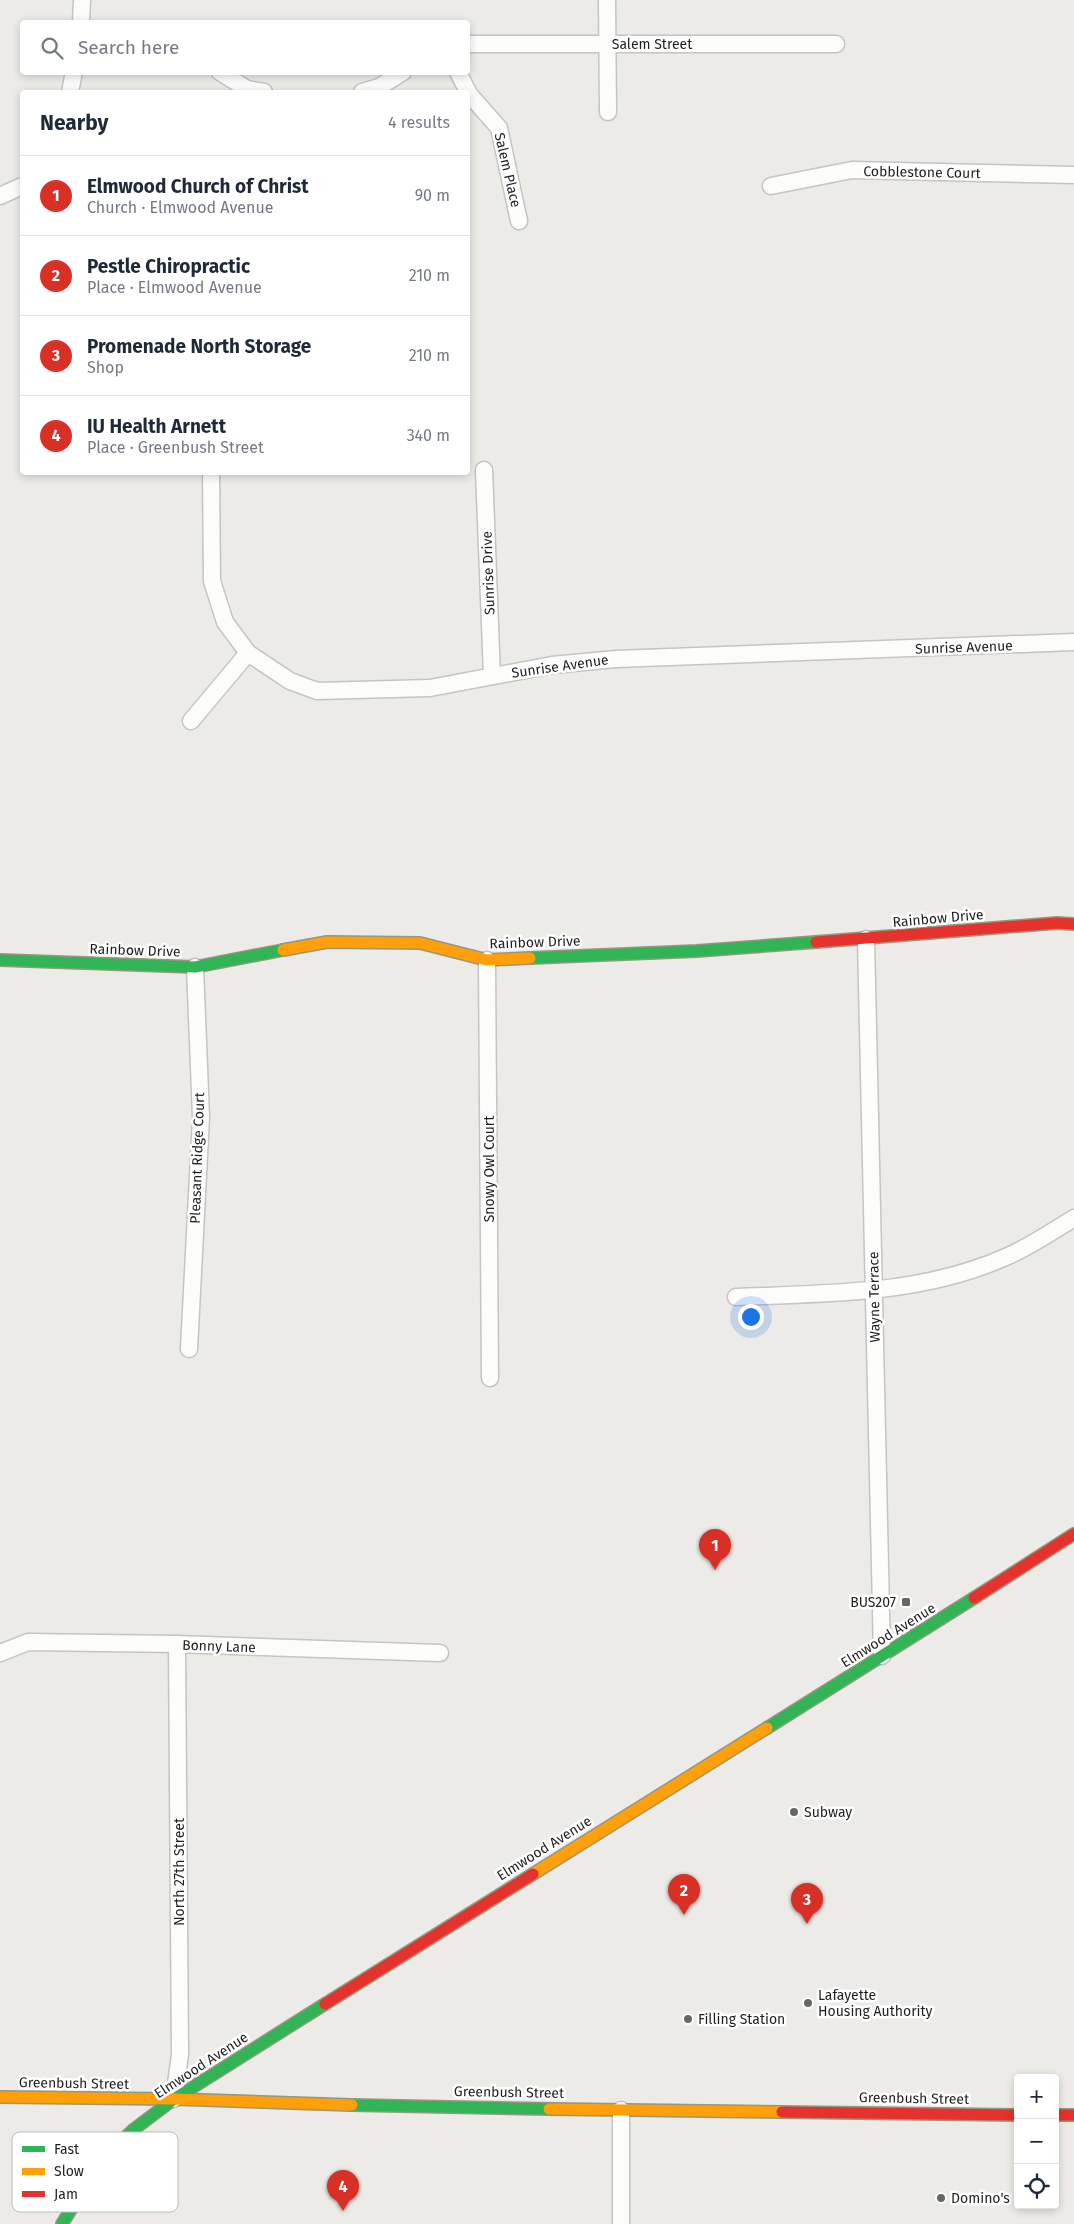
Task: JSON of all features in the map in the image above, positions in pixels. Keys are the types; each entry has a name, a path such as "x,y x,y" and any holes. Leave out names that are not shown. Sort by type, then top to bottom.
{"main road":[{"name":"Rainbow Drive","path":"0,960 195,967 327,942 420,943 487,960 697,951 1057,923 1074,924"},
{"name":"Elmwood Avenue","path":"131,2132 174,2099 1074,1534"},
{"name":"Greenbush Street","path":"0,2098 174,2099 270,2103 622,2110 1014,2115"},
{"path":"1059,2115 1074,2115"},
{"name":"Elmwood Avenue","path":"62,2224 69,2212"}],"street":[{"path":"81,20 82,0"},
{"path":"607,0 608,112"},
{"name":"Salem Street","path":"470,44 836,44"},
{"path":"70,90 73,75"},
{"path":"225,75 247,89 253,90"},
{"path":"369,90 379,87 398,75"},
{"name":"Salem Place","path":"460,75 467,90"},
{"name":"Salem Place","path":"470,95 499,128 519,221"},
{"name":"Cobblestone Court","path":"771,186 852,170 1074,175"},
{"path":"0,196 20,187"},
{"name":"Sunrise Drive","path":"484,470 492,676"},
{"name":"Sunrise Avenue","path":"211,475 212,581 224,622 248,653 290,681 317,692 430,688 552,665 616,659 1074,642"},
{"path":"191,721 248,653"},
{"name":"Wayne Terrace","path":"866,938 882,1656"},
{"name":"Snowy Owl Court","path":"487,960 490,1378"},
{"name":"Pleasant Ridge Court","path":"189,1349 201,1117 195,967"},
{"path":"736,1297 874,1291 926,1283 976,1270 1018,1252 1074,1218"},
{"name":"Bonny Lane","path":"0,1653 28,1642 177,1644 440,1653"},
{"name":"North 27th Street","path":"174,2099 180,2054 177,1644"},
{"path":"621,2224 622,2110"}],"traffic: fast":[{"path":"530,958 697,951 816,942"},
{"path":"0,960 195,967 283,950"},
{"path":"767,1728 974,1598"},
{"path":"131,2132 174,2099 325,2004"},
{"path":"352,2105 549,2109"},
{"path":"62,2224 69,2212"}],"traffic: slow":[{"path":"283,950 327,942 420,943 487,960 530,958"},
{"path":"533,1874 767,1728"},
{"path":"0,2097 174,2099 352,2105"},
{"path":"549,2109 782,2112"}],"traffic: jam":[{"path":"816,942 1057,923 1074,924"},
{"path":"974,1598 1074,1534"},
{"path":"325,2004 533,1874"},
{"path":"782,2112 1014,2115"},
{"path":"1059,2115 1074,2115"}],"place":[{"name":"Elmwood Church of Christ","path":"715,1570"},
{"name":"BUS207","path":"906,1602"},
{"name":"Subway","path":"794,1812"},
{"name":"Pestle Chiropractic","path":"684,1915"},
{"name":"Promenade North Storage","path":"807,1924"},
{"name":"Lafayette Housing Authority","path":"808,2003"},
{"name":"Filling Station","path":"688,2019"},
{"name":"Domino's","path":"941,2198"},
{"name":"IU Health Arnett","path":"343,2211"}]}
